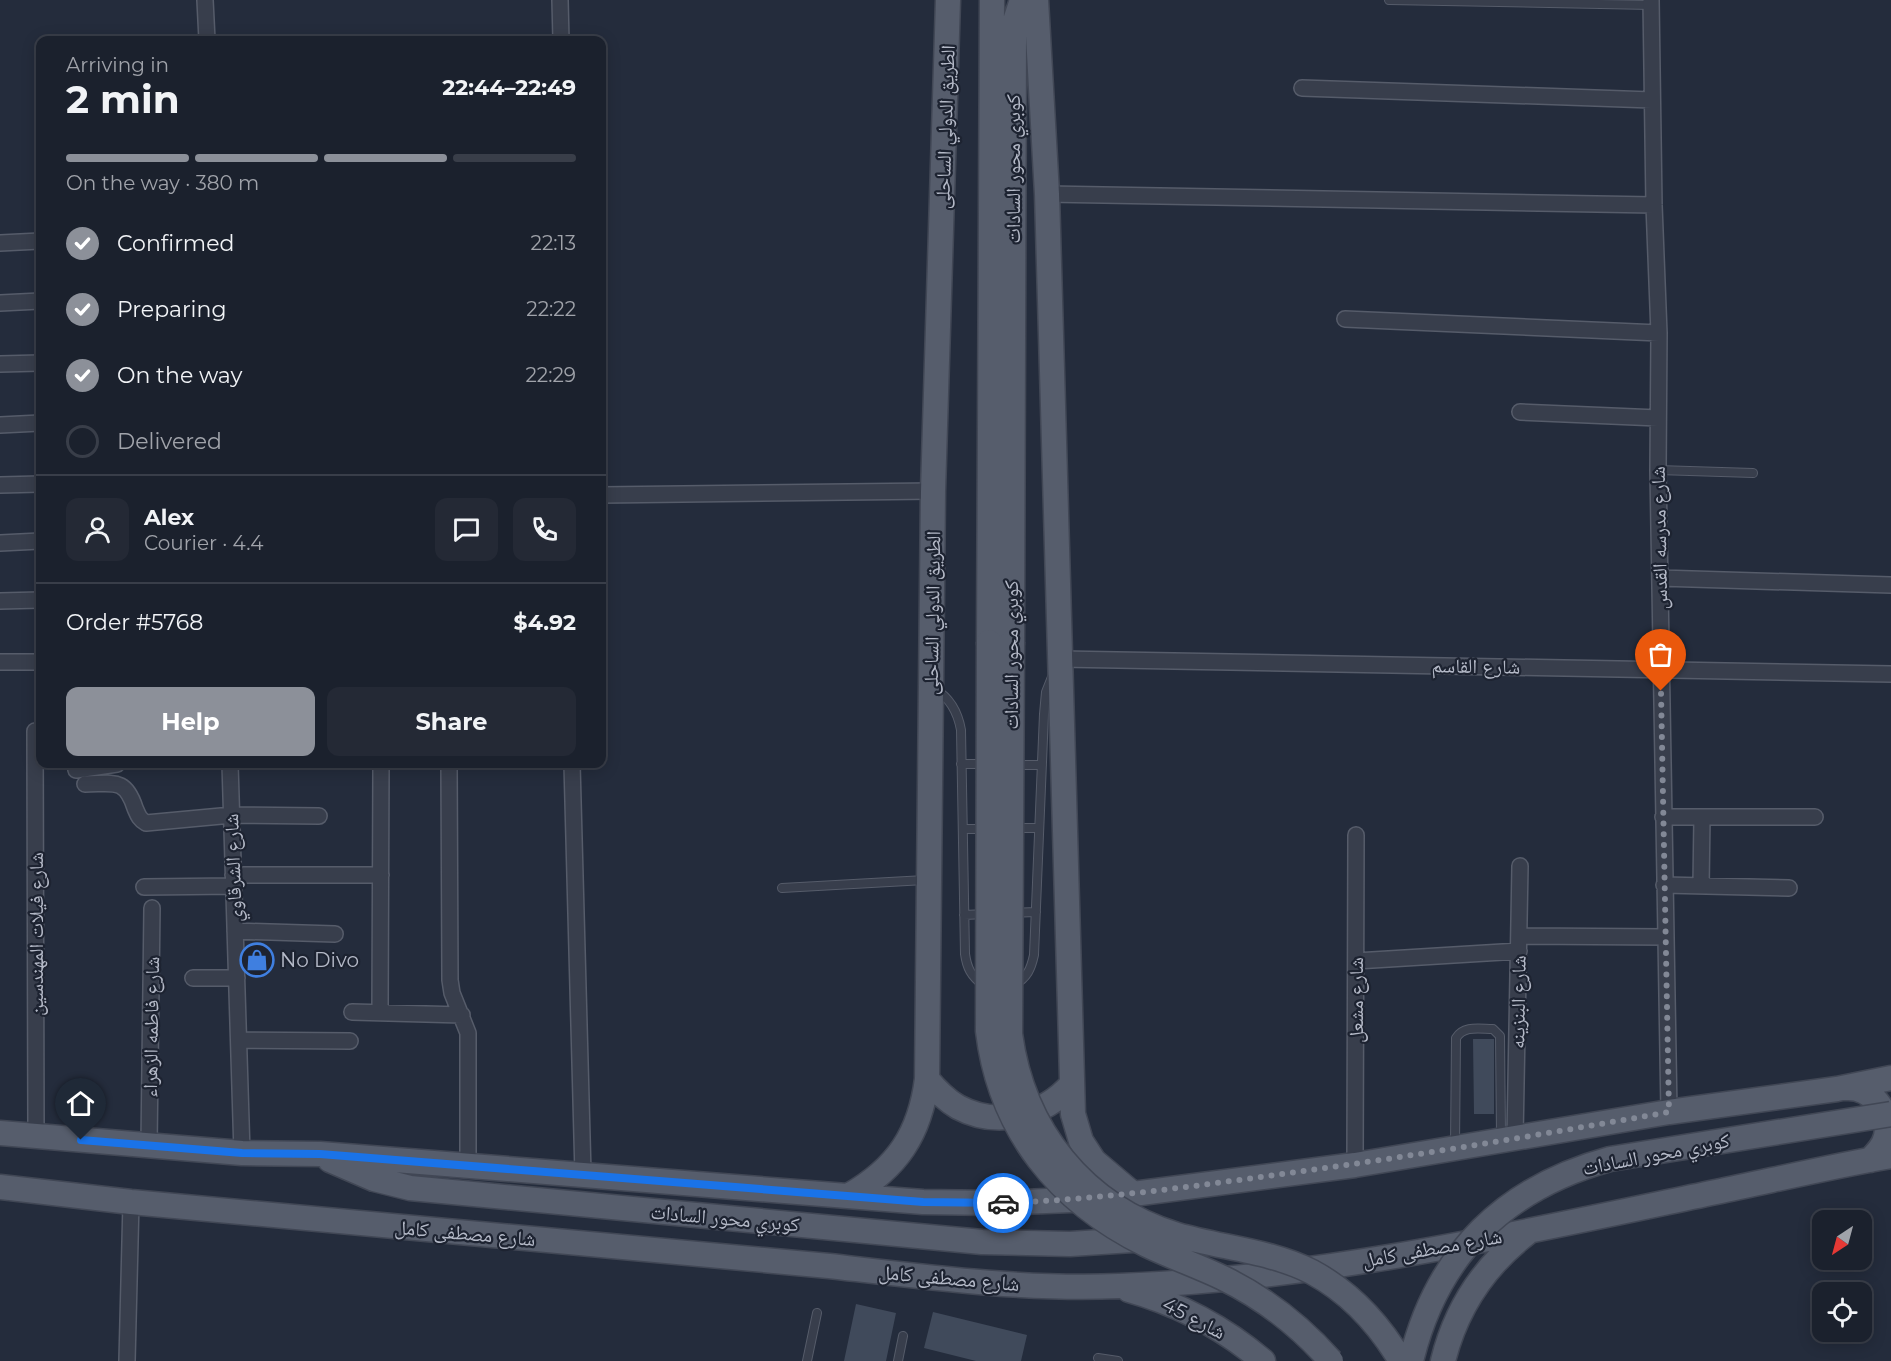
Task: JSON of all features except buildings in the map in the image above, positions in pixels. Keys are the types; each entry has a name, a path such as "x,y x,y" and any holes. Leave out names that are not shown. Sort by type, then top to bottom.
{"main road":[{"name":"الطريق الدولي الساحلى","path":"850,1195 884,1172 898,1156 918,1120 927,1079 933,491 948,0"},
{"name":"كوبري محور السادات","path":"992,0 1000,642 1009,1015 1016,1073 1038,1125 1062,1159 1103,1197 1133,1217 1178,1235 1274,1257 1311,1272 1346,1294 1362,1308 1383,1333 1401,1361"},
{"name":"كوبري محور السادات","path":"1022,0 1015,21 1014,37 1000,642 988,1031 995,1072 1021,1133 1040,1161 1078,1201 1121,1232 1224,1278 1247,1291 1289,1320 1331,1361"},
{"path":"1036,0 1047,194 1073,1114 1081,1141 1094,1161 1133,1194"},
{"path":"1837,1089 1891,1078"},
{"path":"927,1079 942,1095 960,1107 980,1115 1001,1118 1023,1115 1043,1108 1062,1096 1072,1084"},
{"path":"0,1133 242,1153 320,1154 583,1173 923,1202 997,1203 1071,1200 1133,1194 1355,1165 1669,1112 1851,1088 1864,1091 1875,1099 1883,1110 1887,1124 1886,1137 1880,1150 1881,1158"},
{"name":"كوبري محور السادات","path":"1411,1361 1430,1307 1451,1266 1464,1247 1505,1209 1535,1188 1580,1167 1610,1159 1891,1114"},
{"name":"كوبري محور السادات","path":"320,1154 374,1179 410,1188 982,1242 1079,1244 1178,1235"},
{"name":"شارع مصطفى كامل","path":"0,1187 130,1202 829,1266 937,1279 1037,1285 1118,1286 1295,1270 1436,1249 1881,1158"},
{"path":"1443,1361 1457,1317 1480,1278 1511,1245 1528,1231"},
{"name":"شارع 45","path":"1118,1286 1192,1314 1215,1326 1253,1356"}],"street":[{"path":"205,0 207,36"},
{"path":"561,0 561,36"},
{"name":"شارع مدرسه القدس","path":"1651,3 1654,205 1659,333 1658,470 1669,1112"},
{"path":"1302,88 1652,100"},
{"path":"1047,194 1654,205"},
{"path":"0,243 36,242"},
{"path":"0,303 36,301"},
{"path":"1345,319 1659,333"},
{"path":"0,364 36,363"},
{"path":"1520,412 1658,417"},
{"path":"0,425 36,423"},
{"path":"0,485 36,484"},
{"path":"606,495 933,491"},
{"path":"0,543 36,541"},
{"path":"1660,578 1891,585"},
{"path":"0,601 36,600"},
{"name":"شارع القاسم","path":"1061,659 1891,674"},
{"path":"0,662 36,662"},
{"name":"شارع فيلات المهندسين","path":"35,731 36,1136"},
{"path":"76,770 90,768"},
{"name":"شارع الشرقاوي","path":"230,768 242,1153"},
{"path":"380,1012 381,768"},
{"path":"448,768 450,980 456,1005 468,1033 468,1165"},
{"path":"572,768 583,1173"},
{"path":"85,784 117,784 124,787 130,792 140,819 146,824 231,815 319,816"},
{"path":"1663,817 1815,817"},
{"path":"1701,886 1702,817"},
{"name":"شارع مشعل","path":"1355,1165 1356,835"},
{"name":"شارع البنزينه","path":"1508,1139 1521,866"},
{"path":"144,887 233,880 381,875"},
{"path":"1664,885 1789,888"},
{"name":"شارع فاطمه الزهراء","path":"149,1145 152,908"},
{"path":"235,931 335,934"},
{"path":"1356,961 1519,944 1665,937"},
{"path":"193,978 237,978"},
{"path":"352,1012 462,1015"},
{"path":"239,1040 350,1041"},
{"path":"126,1361 130,1202"}],"lane":[{"path":"1389,0 1651,3"},
{"path":"1658,470 1753,473"},
{"path":"931,687 946,697 956,712 961,730 966,966 981,984 1005,989 1016,985 1026,977 1032,967 1046,692 1061,659"},
{"path":"961,764 996,764"},
{"path":"1007,765 1042,765"},
{"path":"1006,828 1039,828"},
{"path":"963,830 995,829"},
{"path":"782,888 929,879"},
{"path":"964,915 1036,912"},
{"path":"1455,1148 1456,1038 1461,1031 1466,1029 1493,1029 1500,1036 1508,1139"},
{"path":"807,1361 817,1312"},
{"path":"898,1361 903,1336"},
{"path":"1098,1358 1118,1361"}],"way so far":[{"path":"1003,1203 1133,1194 1355,1165 1669,1112 1661,691"}],"place":[{"name":"No Divo","path":"257,960"}],"route":[{"path":"81,1140 242,1153 320,1154 583,1173 923,1202 1003,1203"}]}
